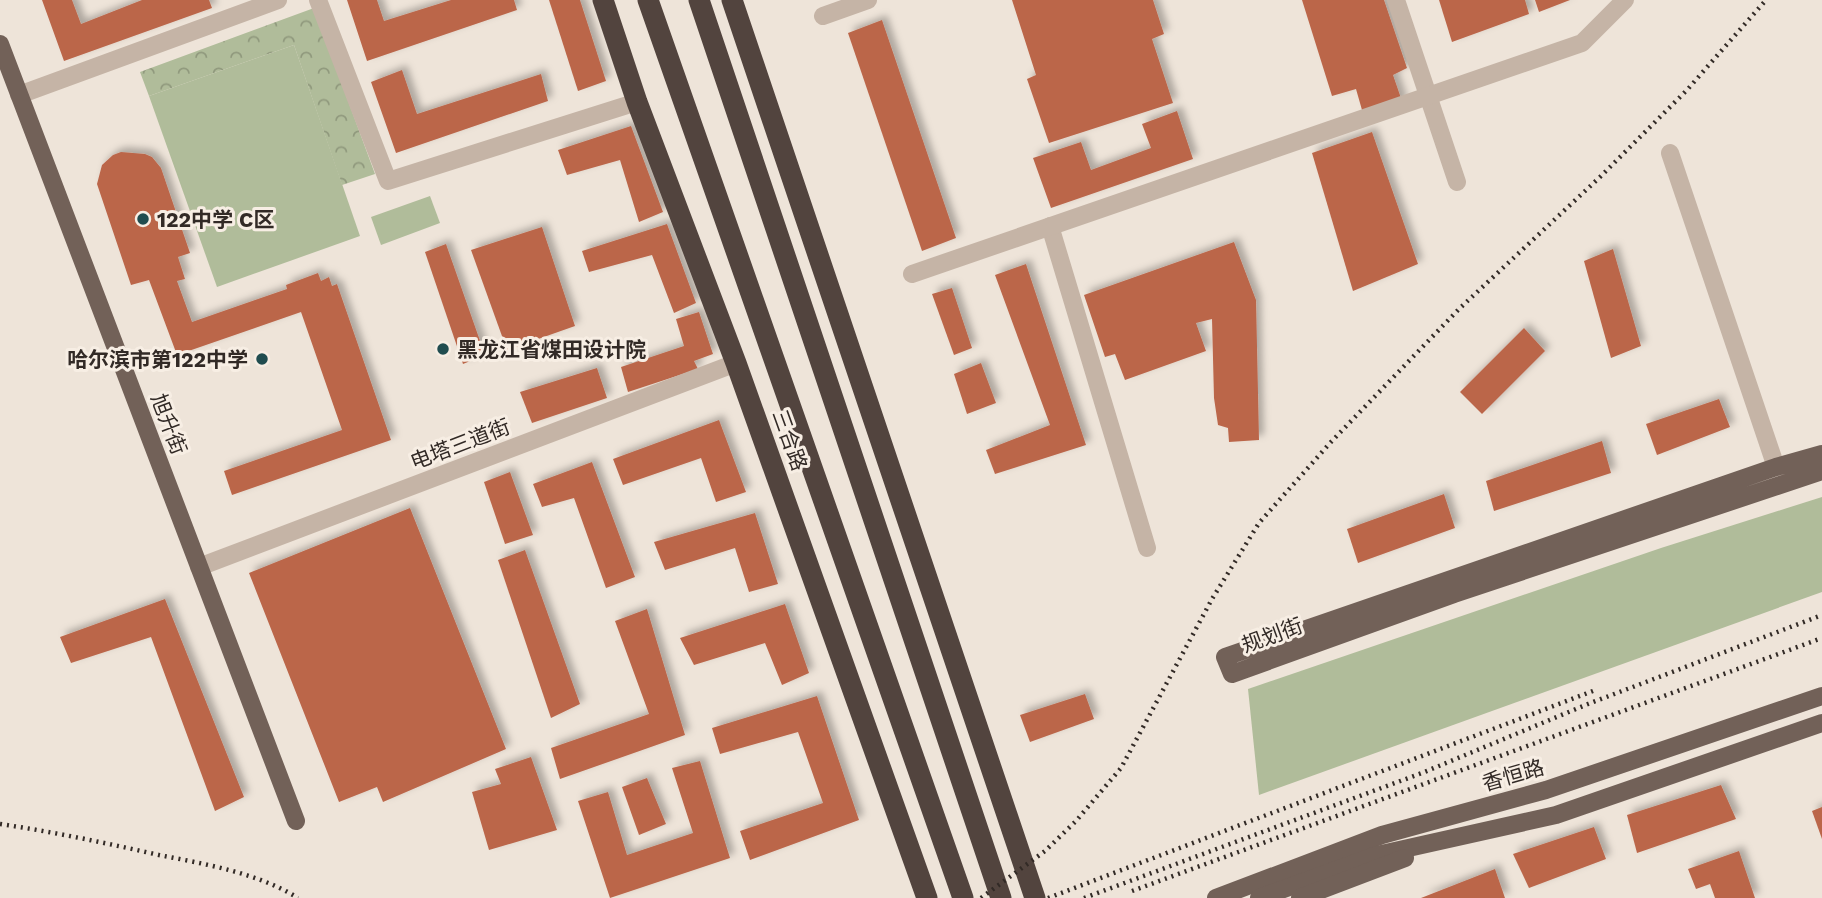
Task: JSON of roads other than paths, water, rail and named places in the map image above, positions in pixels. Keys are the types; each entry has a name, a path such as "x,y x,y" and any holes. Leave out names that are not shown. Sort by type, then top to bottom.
{"highway":[{"name":"三合路","path":"603,0 927,898"},
{"name":"三合路","path":"648,0 963,898"},
{"path":"699,0 1001,898"},
{"path":"716,0 730,89"},
{"path":"732,0 1035,898"}],"main road":[{"name":"旭升街","path":"0,44 296,821"},
{"name":"规划街","path":"1822,454 1776,467 1225,657 1232,674 1454,594 1822,471"},
{"name":"香恒路","path":"1216,898 1382,835 1546,790 1822,696"},
{"path":"1259,898 1377,855 1556,815 1822,723"},
{"path":"1300,898 1460,837"}],"street":[{"path":"19,94 278,0"},
{"path":"318,0 388,181 638,102"},
{"path":"823,16 868,0"},
{"path":"1395,0 1457,181"},
{"path":"912,274 1582,43 1625,0"},
{"path":"1670,153 1776,467"},
{"path":"1050,226 1147,548"},
{"name":"电塔三道街","path":"200,567 736,363"}],"railway":[{"path":"981,898 1045,851 1076,821 1121,768 1212,599 1259,523 1330,443 1459,309 1600,177 1687,90 1766,0"},
{"path":"1084,898 1422,773 1588,704 1822,615"},
{"path":"1132,891 1822,638"},
{"path":"1048,898 1593,691"},
{"path":"0,824 213,866 266,882 298,898"}],"place":[{"name":"122中学 C区","path":"143,219"},
{"name":"黑龙江省煤田设计院","path":"443,349"},
{"name":"哈尔滨市第122中学","path":"262,359"}]}
